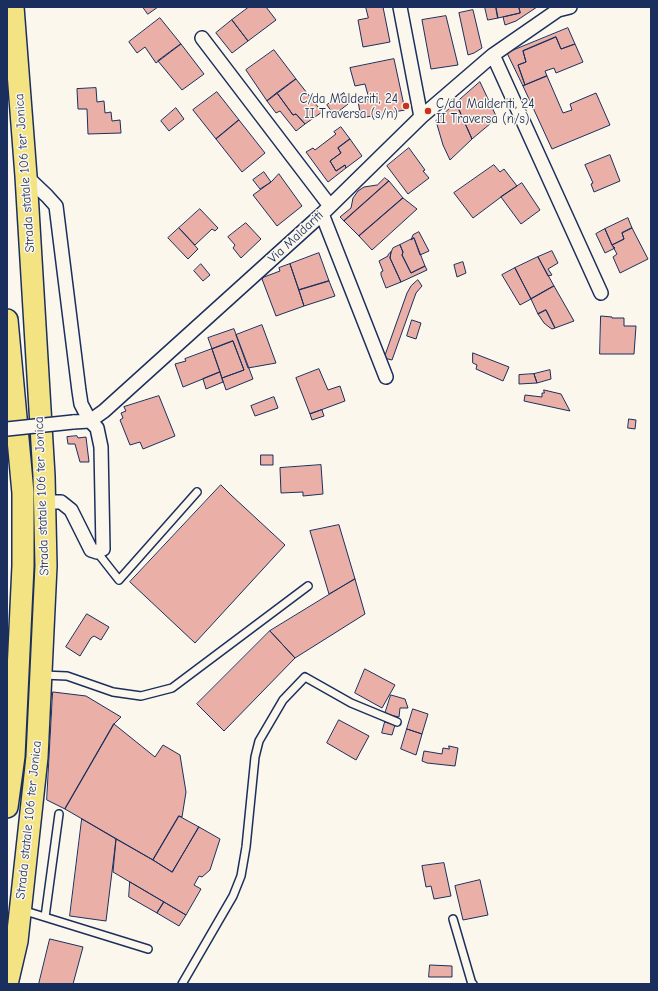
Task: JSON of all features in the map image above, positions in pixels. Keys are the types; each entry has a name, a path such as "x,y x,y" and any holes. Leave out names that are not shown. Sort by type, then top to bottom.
{"main road":[{"name":"Strada statale 106 ter Jonica","path":"7,984 17,941 37,757 46,566 44,476 26,176 13,7"},
{"name":"Strada statale 106 ter Jonica","path":"7,320 23,493 23,566 14,756 7,807"}],"street":[{"path":"400,7 421,118"},
{"name":"Via Maldariti","path":"90,421 104,411 326,210 421,118 493,55 562,8"},
{"path":"202,38 326,210 386,377"},
{"path":"493,55 601,293"},
{"path":"26,176 56,206 81,404 90,421 97,428 101,447 103,549 97,552 91,550 71,510 61,502 44,502"},
{"path":"7,429 90,421"}],"lane":[{"path":"97,552 119,580 197,492"},
{"path":"41,675 67,676 112,692 141,696 172,688 308,586"},
{"path":"182,984 233,896 241,876 246,847 258,741 283,700 305,677 351,703 397,722"},
{"path":"45,917 59,814"},
{"path":"20,909 148,949"},
{"path":"453,919 473,984"}],"building":[{"path":"143,7 158,7 148,14"},
{"path":"249,7 266,7 276,20 248,41 232,20"},
{"path":"366,7 383,7 390,42 363,47 358,20 368,18"},
{"path":"485,7 496,7 498,18 488,20"},
{"path":"496,7 519,7 520,13 498,18"},
{"path":"519,7 537,7 516,21 505,25 503,17 520,13"},
{"path":"473,10 482,48 468,55 459,13"},
{"path":"446,16 458,65 431,69 422,20"},
{"path":"160,18 181,44 156,63 145,47 137,53 129,42"},
{"path":"232,20 248,41 232,53 216,33"},
{"path":"568,28 575,44 561,49 556,37 523,51 526,62 518,65 525,85 523,86 507,53"},
{"path":"556,37 561,49 575,44 583,62 556,73 554,68 545,71 547,76 525,85 518,65 526,62 523,51"},
{"path":"181,44 204,74 182,90 158,61"},
{"path":"274,50 296,79 267,101 246,70"},
{"path":"394,59 405,110 361,118 358,101 369,99 365,84 355,86 350,68"},
{"path":"547,76 563,113 572,110 570,104 596,93 610,125 552,149 523,86"},
{"path":"296,79 322,112 305,124 296,114 293,115 277,93"},
{"path":"480,82 497,118 472,139 456,103"},
{"path":"96,88 97,102 104,101 105,113 111,112 112,121 120,120 121,133 88,134 87,109 78,109 77,89"},
{"path":"217,92 239,120 216,139 193,110"},
{"path":"277,93 293,115 296,114 305,124 296,131 280,111 276,113 267,101"},
{"path":"344,93 348,104 334,115 327,105"},
{"path":"456,103 472,139 450,160 443,145 436,121"},
{"path":"176,108 184,119 169,131 161,121"},
{"path":"239,120 265,153 242,172 216,139"},
{"path":"341,127 350,139 338,148 341,153 330,161 336,171 345,165 346,168 328,182 306,152 313,148 315,150 336,134 334,132"},
{"path":"350,139 362,156 346,168 345,165 336,171 330,161 341,153 338,148"},
{"path":"409,148 429,178 408,194 387,166"},
{"path":"610,155 620,181 594,192 591,184 593,183 585,165"},
{"path":"494,165 500,172 504,169 517,186 473,218 454,193"},
{"path":"264,172 271,182 260,189 253,180"},
{"path":"279,174 302,206 277,226 253,195"},
{"path":"385,178 389,181 344,221 340,217 351,208 353,198 358,191 364,187 377,185"},
{"path":"389,181 403,198 359,236 344,221"},
{"path":"522,183 540,210 521,224 501,197"},
{"path":"403,198 417,209 372,250 359,236"},
{"path":"200,209 218,228 215,231 212,229 195,245 179,228"},
{"path":"628,218 632,228 622,233 624,239 612,245 605,229"},
{"path":"246,223 261,239 241,258 233,248 235,245 228,237"},
{"path":"179,228 198,249 188,259 168,238"},
{"path":"632,228 648,259 620,273 613,257 617,254 612,245 624,239 622,233"},
{"path":"605,229 612,245 615,248 605,253 596,234"},
{"path":"419,232 429,251 420,255 414,238 411,240 413,235"},
{"path":"414,238 425,266 411,273 402,255 403,252 400,245"},
{"path":"400,245 403,252 402,255 411,273 425,266 427,270 401,282 390,258 393,248"},
{"path":"552,251 558,263 548,269 552,275 548,276 538,257"},
{"path":"391,252 390,258 401,282 386,288 381,275 381,272 383,271 379,261 388,256"},
{"path":"319,253 329,281 299,290 290,264"},
{"path":"538,257 554,286 531,299 515,268"},
{"path":"463,262 466,273 457,277 454,265"},
{"path":"201,264 210,275 203,281 194,271"},
{"path":"290,264 304,306 276,316 262,279 280,271 279,268"},
{"path":"515,268 531,299 520,305 502,275"},
{"path":"418,280 422,286 416,293 392,360 384,358 407,293 411,286"},
{"path":"329,281 335,296 304,306 299,290"},
{"path":"554,286 574,321 555,328 546,310 538,314 531,299"},
{"path":"546,310 555,328 552,329 544,323 538,314"},
{"path":"601,316 624,318 624,326 636,326 634,354 600,354"},
{"path":"412,320 421,323 416,339 407,336"},
{"path":"262,325 276,363 248,368 236,335"},
{"path":"234,329 253,379 226,390 222,378 244,370 233,341 212,349 208,338"},
{"path":"233,341 244,370 222,378 212,349"},
{"path":"212,349 220,372 183,387 175,364 186,361 185,359"},
{"path":"473,353 509,367 503,381 476,369 477,365 473,363"},
{"path":"319,369 328,390 340,386 345,401 310,414 296,378"},
{"path":"550,370 551,379 537,383 534,374"},
{"path":"220,372 223,382 206,389 203,379"},
{"path":"534,374 537,383 519,384 519,375"},
{"path":"544,390 561,394 570,411 524,401 525,395 542,397"},
{"path":"159,396 175,436 143,449 140,442 130,445 120,420 123,418 121,413 126,411 124,407"},
{"path":"274,397 278,408 255,416 251,406"},
{"path":"322,410 324,416 312,420 310,414"},
{"path":"629,419 636,420 635,429 628,428"},
{"path":"77,436 78,438 86,437 89,462 80,462 75,444 68,444 67,437"},
{"path":"261,455 273,455 273,465 261,465"},
{"path":"321,465 323,494 303,496 303,492 281,493 280,468"},
{"path":"221,485 285,545 195,643 130,582"},
{"path":"339,525 355,579 329,594 310,531"},
{"path":"355,579 365,614 295,658 270,631"},
{"path":"87,614 109,627 101,640 94,636 91,638 80,656 66,647"},
{"path":"270,631 295,658 224,731 197,704"},
{"path":"365,669 395,685 382,708 355,693"},
{"path":"53,692 86,696 121,717 114,724 65,809 47,800"},
{"path":"391,695 405,699 408,708 400,708 399,717 385,714"},
{"path":"413,709 428,714 422,734 407,729"},
{"path":"339,720 369,736 356,760 327,743"},
{"path":"385,722 395,725 392,735 382,733"},
{"path":"114,724 155,757 163,745 180,755 186,792 182,817 179,816 153,860 65,809"},
{"path":"407,729 422,734 416,755 401,749"},
{"path":"449,746 458,748 455,766 427,763 422,761 424,751 442,754 443,748 449,749"},
{"path":"179,816 199,827 172,872 153,860"},
{"path":"82,819 116,839 106,921 70,916"},
{"path":"199,827 220,839 210,870 202,877 199,876 194,885 201,889 186,915 113,872 116,839 172,872"},
{"path":"444,863 451,896 434,899 431,886 426,887 422,866"},
{"path":"480,880 488,915 463,920 455,886"},
{"path":"130,882 164,902 157,913 129,897"},
{"path":"164,902 186,915 179,926 157,913"},
{"path":"50,939 83,947 73,984 39,984"},
{"path":"430,965 452,966 452,977 429,977"}],"place":[{"name":"C/da Malderiti, 24 II Traversa (s/n)","path":"406,106"},
{"name":"C/da Malderiti, 24 II Traversa (n/s)","path":"428,111"}]}
